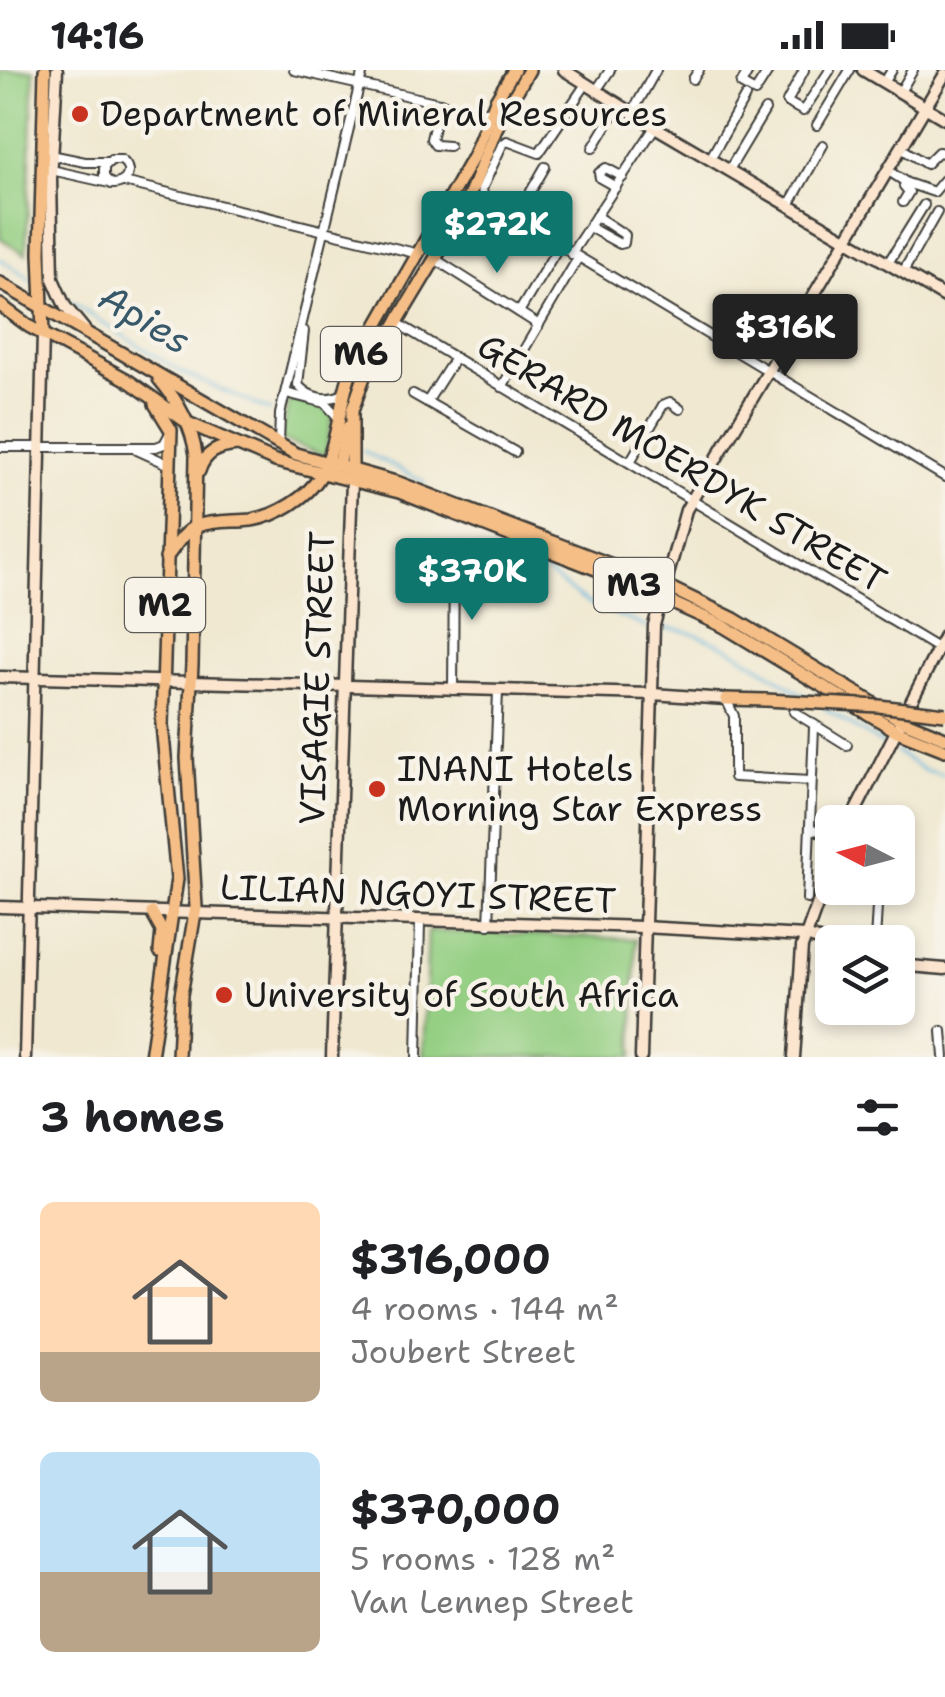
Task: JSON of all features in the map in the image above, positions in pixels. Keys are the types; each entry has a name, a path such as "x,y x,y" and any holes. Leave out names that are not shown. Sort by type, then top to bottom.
{"main road":[{"path":"43,334 37,296 46,162 45,70"},
{"name":"M6","path":"328,467 342,394 351,371 473,157 486,115 514,70"},
{"name":"M6","path":"352,475 352,411 364,378 470,198 499,122 529,70"},
{"path":"0,282 37,296"},
{"name":"M3","path":"0,282 37,296 90,335 296,454 352,475 415,489 662,590 945,750"},
{"name":"M3","path":"0,305 188,422 274,461 328,467"},
{"name":"M2","path":"149,369 172,394 188,422 196,455 187,758 196,860 196,915 182,995 178,1057"},
{"path":"148,394 171,430"},
{"path":"166,558 194,526 252,520 280,510 304,494 341,457 352,411"},
{"name":"M2","path":"152,1057 154,1020 174,914 177,865 164,758 162,683 171,430"},
{"path":"195,503 202,461 214,450 237,445"},
{"path":"726,699 879,706 945,714"},
{"name":"M3","path":"900,726 945,738"},
{"path":"152,912 162,931 154,1020"}],"street":[{"path":"57,70 46,162 53,278 65,306 90,335"},
{"path":"294,70 486,115"},
{"path":"278,444 279,422 363,70"},
{"path":"578,77 610,70"},
{"path":"632,113 656,70"},
{"path":"693,79 699,70"},
{"path":"749,70 742,84 755,92 770,70"},
{"path":"804,70 787,100 801,111 830,70"},
{"path":"826,118 852,70"},
{"path":"817,125 852,70"},
{"path":"863,70 945,118"},
{"path":"884,83 892,70"},
{"path":"900,92 913,70"},
{"path":"641,1057 654,625 690,499 945,74"},
{"path":"578,77 655,127 945,297"},
{"path":"578,77 539,153 510,141 502,145 482,189 482,198 945,477"},
{"path":"710,159 745,97"},
{"path":"440,103 432,142 450,146"},
{"path":"593,148 619,105"},
{"path":"728,170 765,110"},
{"path":"502,387 588,227 655,127"},
{"path":"790,205 823,145"},
{"path":"901,148 926,164 938,152 945,153"},
{"path":"46,162 118,159 126,164 124,182"},
{"path":"46,162 111,184 124,182 419,254"},
{"path":"108,162 103,174 111,184"},
{"path":"514,220 545,167"},
{"path":"616,186 599,176 602,170 606,168 623,176"},
{"path":"886,172 936,192 944,180"},
{"path":"886,172 908,189 904,202"},
{"path":"888,263 924,205"},
{"path":"903,272 937,212"},
{"path":"588,227 620,244 624,242 626,234 596,216"},
{"path":"519,312 559,246"},
{"path":"435,259 538,325"},
{"name":"GERARD MOERDYK STREET","path":"397,323 939,649"},
{"path":"303,326 298,385 318,397 332,399 342,394"},
{"path":"24,1057 43,334"},
{"path":"427,402 454,358"},
{"path":"286,393 325,403 338,417"},
{"path":"413,394 515,452"},
{"path":"630,462 663,405 670,402 680,409"},
{"path":"260,433 279,422"},
{"path":"0,446 160,447 171,430"},
{"path":"133,448 171,467"},
{"name":"VISAGIE STREET","path":"332,1057 352,475"},
{"path":"453,690 454,556"},
{"path":"858,805 945,634"},
{"path":"0,677 726,699 734,716 734,777 811,781"},
{"path":"490,925 498,691"},
{"path":"794,712 847,745"},
{"path":"806,899 814,726"},
{"path":"810,828 815,830"},
{"path":"794,1057 798,972 817,905"},
{"name":"LILIAN NGOYI STREET","path":"0,907 643,927 815,939"},
{"path":"417,1057 420,922"},
{"path":"915,967 945,970"},
{"path":"942,1030 944,1057"}],"green space":[{"path":"0,70 34,70 26,254 0,238"},
{"path":"290,400 331,410 325,456 279,439"},
{"path":"428,931 636,939 633,1057 423,1057"}],"waterway":[{"name":"Apies","path":"0,259 37,283"},
{"name":"Apies","path":"70,302 181,372 270,411"},
{"name":"Apies","path":"363,451 425,482"},
{"name":"Apies","path":"513,548 586,602 646,627"},
{"name":"Apies","path":"664,628 721,645 808,698"},
{"name":"Apies","path":"824,708 882,744"},
{"name":"Apies","path":"896,752 924,770 945,775"}],"place":[{"name":"Department of Mineral Resources","path":"80,114"},
{"name":"INANI Hotels Morning Star Express","path":"377,789"},
{"name":"University of South Africa","path":"224,995"}]}
